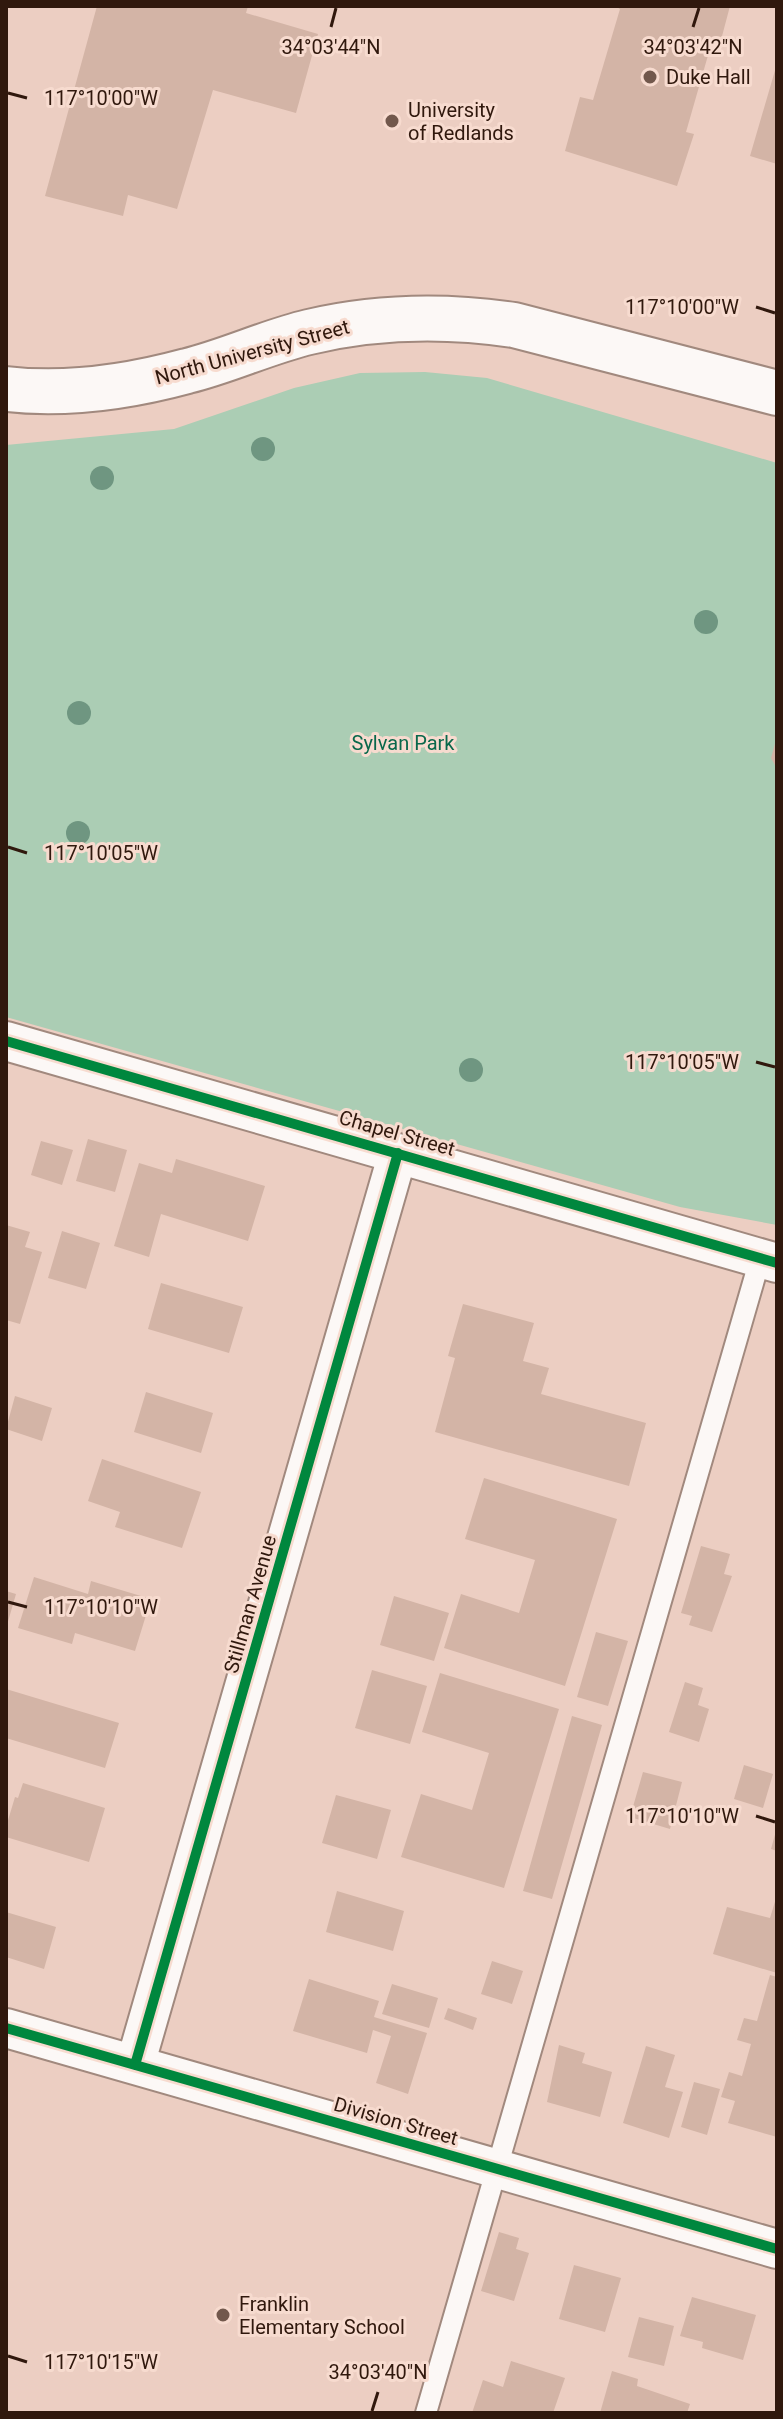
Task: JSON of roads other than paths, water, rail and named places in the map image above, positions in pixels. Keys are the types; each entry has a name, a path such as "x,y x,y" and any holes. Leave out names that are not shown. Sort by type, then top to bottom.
{"street":[{"name":"North University Street","path":"6,389 30,392 102,389 187,371 307,333 382,319 432,318 473,319 514,325 777,393"},
{"name":"Chapel Street","path":"6,1041 768,1261"},
{"name":"Stillman Avenue","path":"135,2065 398,1153"},
{"name":"Division Street","path":"6,2028 777,2249"}],"lane":[{"path":"426,2413 495,2169 768,1261"}],"place":[{"name":"Duke Hall","path":"650,77"},
{"name":"University of Redlands","path":"392,121"},
{"name":"Franklin Elementary School","path":"223,2315"}],"park label":[{"name":"Sylvan Park","path":"403,743"}]}
